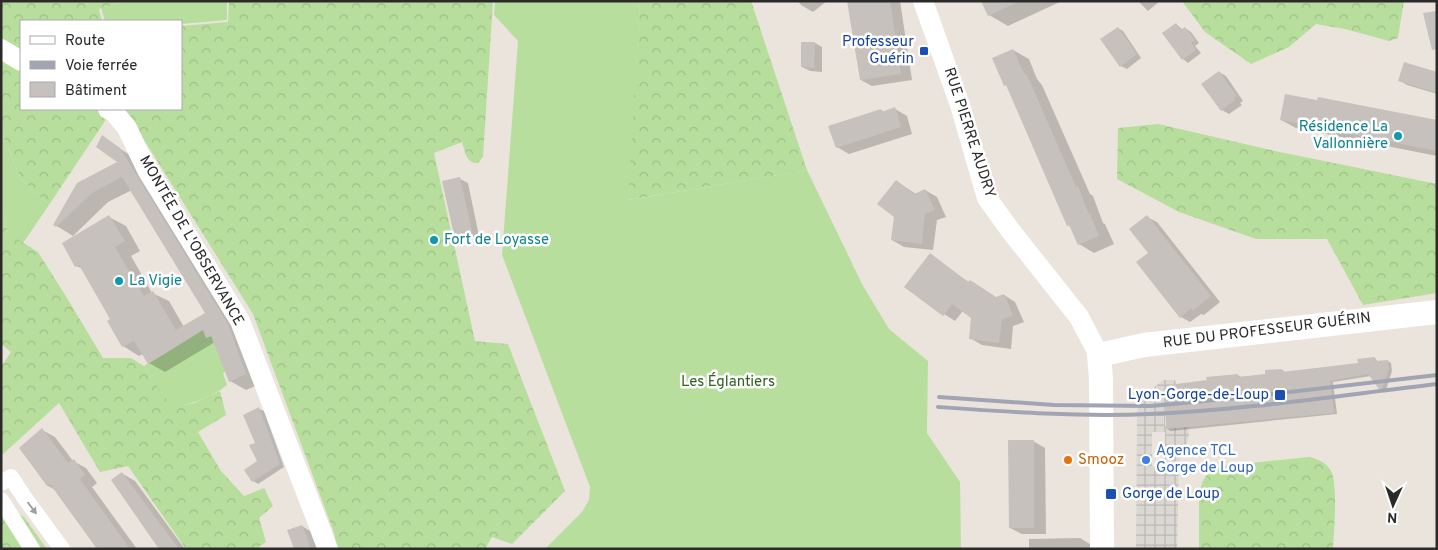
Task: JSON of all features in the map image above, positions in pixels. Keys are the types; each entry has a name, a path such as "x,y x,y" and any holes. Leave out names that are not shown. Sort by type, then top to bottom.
{"main road":[{"name":"RUE DU PROFESSEUR GUÉRIN","path":"1099,354 1144,345 1437,312"},
{"path":"1099,354 1101,379 1102,549"}],"street":[{"name":"RUE PIERRE AUDRY","path":"923,1 960,105 987,198 1079,317 1099,354"},
{"path":"1,49 20,60"},
{"name":"MONTÉE DE L'OBSERVANCE","path":"109,110 121,119 127,128 147,170 240,321 328,549"},
{"path":"1,482 11,477 62,549"},
{"path":"1,500 32,549"}],"green space":[{"path":"1,1 125,1 99,9 102,20 20,20 20,110 112,110 49,205 21,179 1,131"},
{"path":"126,1 227,1 227,20 182,24 182,20 105,20 101,8"},
{"path":"229,1 493,1 483,157 478,163 468,159 462,142 434,153 475,341 508,344 565,491 512,544 492,537 485,549 337,549 334,533 253,314 129,116 121,110 182,110 182,26 228,22"},
{"name":"Les Églantiers","path":"495,1 640,1 629,200 807,170 862,284 889,329 928,361 927,433 960,482 961,549 545,549 582,512 589,500 590,487 502,255 518,41 494,15"},
{"path":"640,1 751,1 807,170 628,200"},
{"path":"1182,1 1404,1 1398,38 1389,41 1345,29 1316,24 1289,47 1251,64 1205,32"},
{"path":"1158,124 1275,151 1437,184 1437,293 1363,305 1327,239 1256,239 1179,212 1117,179 1118,128"},
{"path":"1,131 21,179 49,205 23,243 8,233 1,203"},
{"path":"1,203 8,233 38,252 103,358 131,358 144,366 172,408 194,403 220,391 226,415 198,432 221,471 244,496 264,488 273,506 259,518 266,542 256,549 186,549 128,466 100,472 59,403 1,456 1,367 11,352 1,344"},
{"path":"203,330 206,338 214,335 219,349 217,350 219,356 227,355 231,368 223,373 227,385 208,397 172,409 144,366"},
{"path":"1309,457 1325,464 1333,477 1335,508 1333,549 1199,549 1200,491 1204,478 1209,473 1223,466"},
{"path":"1,505 24,517 47,549 1,549"}],"shaded area":[{"path":"1163,380 1175,380 1176,384 1167,389 1165,426 1188,424 1187,444 1179,461 1177,549 1136,549 1137,413 1139,400","holes":["1152,432 1165,432 1165,467 1152,466"]}],"building":[{"path":"847,1 890,1 901,74 860,80"},
{"path":"981,1 1021,1 988,16"},
{"path":"1437,11 1437,49 1432,50 1423,13"},
{"path":"1176,23 1181,30 1185,27 1195,40 1191,43 1196,50 1182,60 1162,33"},
{"path":"1118,27 1137,54 1120,67 1100,39"},
{"path":"801,42 815,42 814,68 801,67"},
{"path":"1013,49 1022,69 1027,75 1099,236 1078,245 1069,225 1067,226 1006,85 1004,86 992,58"},
{"path":"1404,62 1437,72 1437,93 1398,81"},
{"path":"1219,71 1237,96 1234,98 1235,100 1221,111 1201,84"},
{"name":"Résidence La Vallonnière","path":"1285,94 1317,100 1318,97 1437,120 1437,151 1280,120"},
{"path":"895,107 901,127 836,148 828,126 881,109 882,112"},
{"path":"102,135 120,148 228,324 246,374 229,382 211,336 206,338 203,330 148,364 134,341 122,347 107,321 110,319 79,265 75,267 62,243 109,215 125,241 115,247 144,296 153,291 176,330 205,313 122,177 92,193 56,227 53,225 77,183 117,162 96,147"},
{"path":"460,177 472,231 454,235 442,181"},
{"path":"896,180 914,194 925,189 935,210 925,214 922,244 891,240 894,217 877,204"},
{"path":"1147,215 1211,296 1193,311 1191,308 1180,318 1136,262 1148,253 1129,229"},
{"path":"930,253 968,282 970,280 996,297 1004,294 1013,315 1002,320 999,343 969,339 971,318 952,304 943,316 904,287"},
{"path":"1375,357 1375,361 1388,360 1389,368 1381,392 1368,374 1330,381 1334,413 1166,429 1166,396 1168,387 1176,384 1207,380 1206,377 1238,374 1238,377 1265,374 1265,370 1282,369 1282,372 1358,363 1357,359"},
{"path":"259,407 280,464 252,482 244,470 257,461 249,445 255,443 243,415"},
{"path":"42,428 68,463 74,459 85,475 80,479 130,549 97,549 50,484 47,486 19,448"},
{"path":"1008,440 1034,440 1034,528 1009,528"},
{"path":"122,472 179,549 159,549 111,480"},
{"path":"302,525 311,549 294,549 287,530"}],"railway":[{"path":"939,397 1054,405 1151,406 1437,375"},
{"path":"938,407 1070,414 1150,414 1258,406 1437,384"}],"place":[{"name":"Professeur Guérin","path":"924,51"},
{"name":"Résidence La Vallonnière","path":"1398,136"},
{"name":"Fort de Loyasse","path":"434,240"},
{"name":"La Vigie","path":"119,281"},
{"name":"Lyon-Gorge-de-Loup","path":"1280,395"},
{"name":"Smooz","path":"1068,460"},
{"name":"Agence TCL Gorge de Loup","path":"1146,460"},
{"name":"Gorge de Loup","path":"1111,494"}]}
